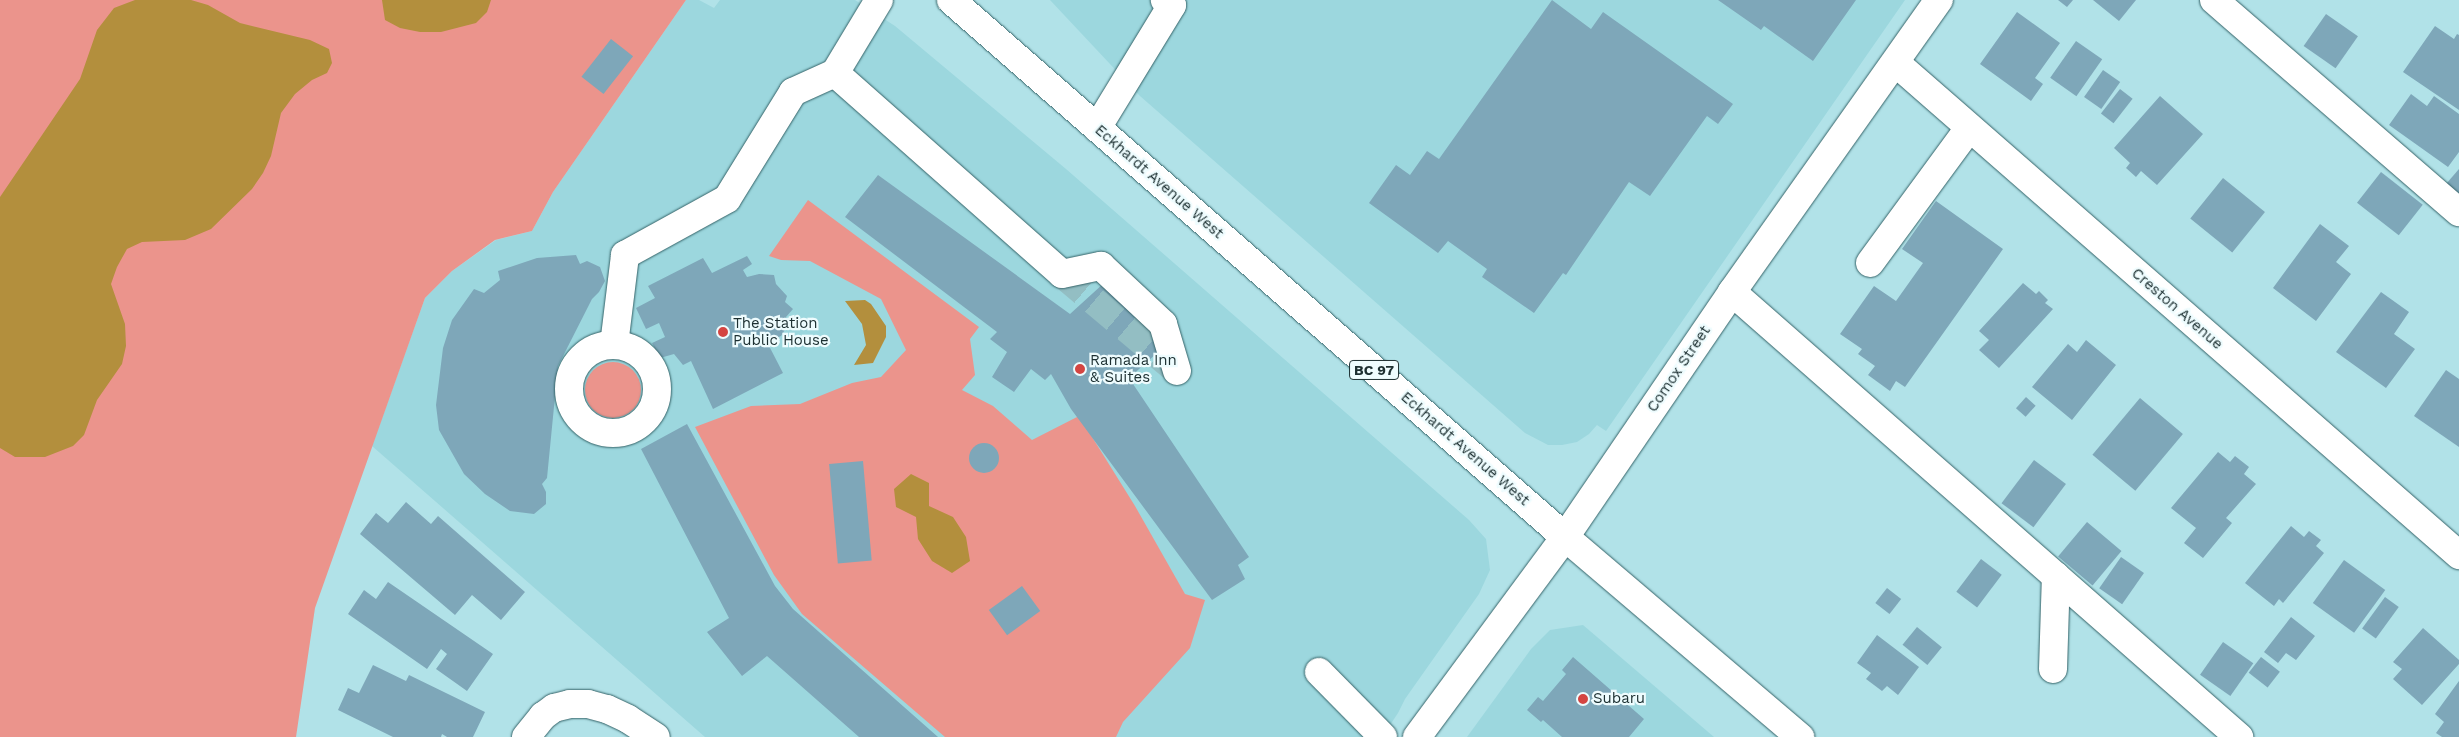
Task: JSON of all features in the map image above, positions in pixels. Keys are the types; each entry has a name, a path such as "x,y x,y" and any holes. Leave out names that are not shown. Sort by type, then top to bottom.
{"main road":[{"path":"614,345 625,255 727,199 793,92 835,73 879,0"},
{"name":"Eckhardt Avenue West","path":"951,0 1565,537 1800,737 1808,737"},
{"name":"Comox Street","path":"1417,737 1565,537 1732,292 1939,0"},
{"path":"2214,0 2459,212"},
{"path":"1097,128 1175,2"},
{"name":"Creston Avenue","path":"1896,63 2459,555"},
{"path":"835,73 1062,274 1101,266 1163,324 1177,372"},
{"path":"1870,263 1969,128"},
{"path":"1732,292 2240,737"},
{"path":"2053,669 2056,576"},
{"path":"1319,672 1384,737"},
{"path":"526,737 543,716 554,708 570,704 588,704 606,708 628,718 656,737"}],"shaded area":[{"path":"0,0 686,0 553,192 532,231 495,240 452,271 425,298 315,608 296,737 0,737"},
{"path":"135,0 191,0 208,5 240,23 310,40 329,49 332,63 327,73 312,80 295,94 281,113 271,156 263,173 252,189 211,229 185,240 142,242 127,249 117,267 111,284 125,324 126,346 122,364 97,400 84,435 73,446 45,457 15,457 0,448 0,197 80,79 97,30 114,8"},
{"path":"382,0 491,0 487,12 476,23 441,32 420,32 400,28 385,20"},
{"path":"686,0 699,0 714,8 720,0 855,0 895,26 1066,169 1469,520 1486,539 1490,570 1479,594 1405,699 1382,737 705,737 372,446 425,298 452,271 496,240 532,231 553,192"},
{"path":"1050,0 1905,0 1606,431 1597,425 1589,434 1577,442 1548,445 1525,433 1140,96"},
{"path":"808,200 979,327 970,339 975,375 962,390 993,406 1032,440 1079,416 1135,506 1185,594 1205,600 1190,648 1123,722 1116,737 945,737 802,614 774,575 695,427 751,406 800,404 852,383 881,377 906,350 881,299 810,261 781,260 769,256"},
{"path":"865,300 871,304 886,326 886,337 873,363 854,365 866,345 862,324 845,301"},
{"path":"613,362 624,364 633,370 639,379 641,390 639,401 633,410 624,416 613,418 602,416 593,410 587,401 585,390 587,379 593,370 602,364"},
{"path":"911,474 929,483 929,506 953,517 966,537 970,561 952,573 932,561 918,539 916,517 896,507 894,489"},
{"path":"1583,625 1714,737 1467,737 1531,649 1550,630"}],"building":[{"path":"1552,0 1591,29 1603,12 1733,104 1718,124 1707,116 1650,196 1629,182 1566,275 1563,273 1534,313 1482,277 1487,269 1448,241 1438,253 1369,203 1396,165 1410,175 1427,151 1439,159"},
{"path":"1718,0 1856,0 1813,61 1764,26 1761,30"},
{"path":"2058,0 2073,0 2067,7"},
{"path":"2093,0 2136,0 2119,21"},
{"path":"2017,12 2060,43 2035,78 2043,84 2031,101 1980,64"},
{"path":"2326,14 2358,36 2336,68 2304,46"},
{"path":"2435,26 2454,39 2457,34 2459,35 2459,110 2403,72"},
{"path":"611,39 633,56 604,94 581,77"},
{"path":"2076,41 2102,59 2076,96 2050,78"},
{"path":"2103,70 2120,82 2101,109 2084,97"},
{"path":"2120,89 2133,99 2114,123 2101,113"},
{"path":"2411,94 2427,106 2434,96 2459,114 2459,152 2448,167 2389,125"},
{"path":"2160,96 2203,134 2157,185 2141,171 2136,177 2126,168 2130,163 2114,148"},
{"path":"2459,169 2459,196 2446,184"},
{"path":"2381,172 2423,205 2399,235 2357,203"},
{"path":"878,175 1070,314 1104,283 1166,345 1129,378 1249,557 1238,565 1245,579 1212,600 1071,409 1051,374 1045,380 1031,369 1014,392 992,377 1007,352 990,339 997,332 845,217"},
{"path":"2223,178 2265,212 2232,252 2190,218"},
{"path":"1936,201 2003,249 1905,387 1896,381 1890,391 1868,375 1875,366 1858,354 1862,349 1840,334 1874,286 1896,301 1923,263 1902,249"},
{"path":"2320,224 2349,246 2336,262 2351,274 2316,321 2273,288"},
{"path":"576,255 580,264 587,261 600,267 605,281 599,292 592,299 558,366 547,478 542,484 546,492 546,504 534,514 510,511 485,494 464,474 439,430 436,405 443,348 452,320 474,289 484,293 500,280 498,271 537,258"},
{"name":"The Station Public House","path":"747,256 752,264 743,270 747,277 759,274 774,275 776,284 787,296 785,302 793,309 783,323 786,328 781,336 767,342 783,373 713,409 691,361 683,365 674,354 660,358 652,343 665,337 659,323 646,329 636,308 655,298 648,286 703,258 712,273"},
{"path":"2023,283 2036,294 2039,291 2048,300 2045,303 2053,309 1999,368 1979,350 1989,340 1979,331"},
{"path":"2381,292 2409,312 2394,334 2415,349 2386,388 2336,352"},
{"path":"2086,340 2116,365 2072,420 2032,387 2068,344 2077,352"},
{"path":"2446,370 2459,379 2459,447 2414,416"},
{"path":"2026,397 2036,406 2026,417 2016,408"},
{"path":"2140,398 2183,434 2135,491 2092,455"},
{"path":"687,424 775,586 793,609 938,737 859,737 767,656 742,676 707,632 729,618 641,449"},
{"path":"984,443 990,444 998,452 998,464 990,472 984,473 978,472 970,464 969,458 970,452 978,444"},
{"path":"2218,452 2230,462 2235,456 2249,467 2244,474 2256,484 2226,518 2232,523 2203,558 2184,543 2196,528 2171,508"},
{"path":"2034,460 2066,484 2033,527 2002,503"},
{"path":"863,461 872,561 838,564 829,464"},
{"path":"406,502 431,524 438,516 525,592 501,620 472,595 455,615 360,534 376,513 388,523"},
{"path":"2087,522 2121,551 2093,585 2058,556"},
{"path":"2291,526 2304,537 2309,531 2321,540 2316,546 2324,553 2283,603 2279,599 2274,606 2245,583"},
{"path":"2121,557 2144,573 2122,604 2099,588"},
{"path":"1981,559 2002,575 1977,607 1956,592"},
{"path":"2344,560 2385,590 2354,633 2313,603"},
{"path":"388,582 493,654 467,691 436,669 447,654 441,649 427,669 348,614 364,590 376,599"},
{"path":"1022,586 1040,611 1007,635 989,610"},
{"path":"1887,588 1901,599 1889,614 1875,603"},
{"path":"2385,597 2399,607 2376,639 2362,629"},
{"path":"2291,617 2315,636 2296,660 2286,653 2278,663 2264,652"},
{"path":"1917,627 1942,647 1927,665 1903,645"},
{"path":"2423,628 2459,660 2459,664 2422,705 2393,679 2402,669 2393,662"},
{"path":"1877,635 1919,667 1898,695 1887,686 1882,691 1866,679 1871,673 1857,663"},
{"path":"2223,642 2253,663 2230,696 2200,675"},
{"name":"Subaru","path":"1573,657 1644,719 1629,737 1562,737 1543,720 1541,722 1527,710 1538,697 1543,701 1566,674 1562,670"},
{"path":"2261,657 2280,672 2268,688 2249,673"},
{"path":"373,665 406,681 409,675 485,712 473,737 447,737 442,734 441,737 393,737 338,710 348,688 359,693"},
{"path":"2459,681 2459,737 2442,737 2436,733 2444,722 2435,714"}],"tunnel":[{"path":"1062,274 1177,371"}],"place":[{"name":"The Station Public House","path":"723,332"},
{"name":"Ramada Inn & Suites","path":"1080,369"},
{"name":"Subaru","path":"1583,699"}]}
